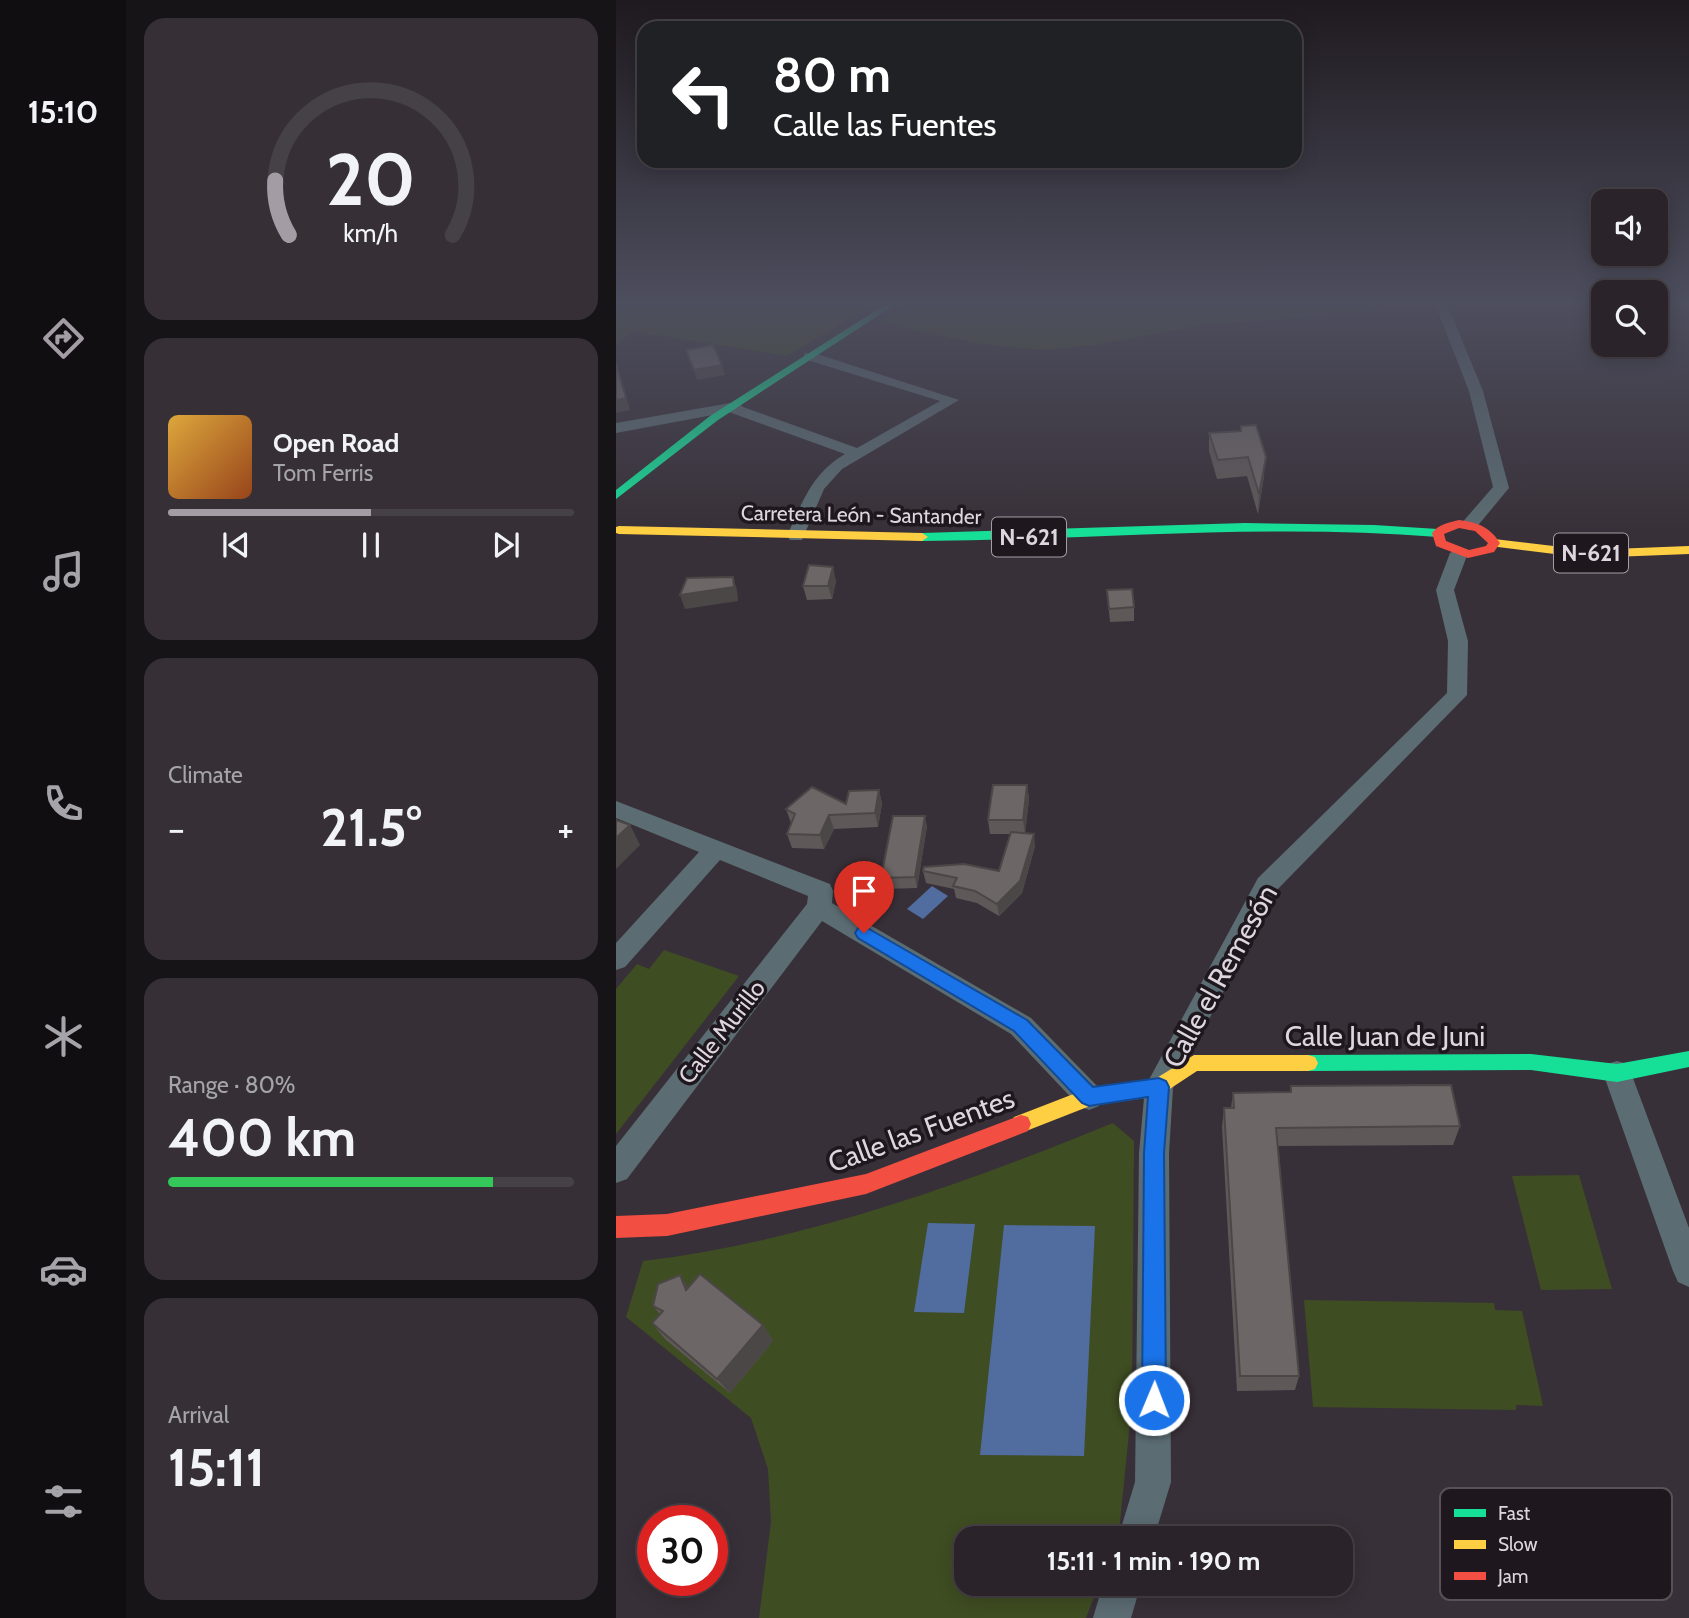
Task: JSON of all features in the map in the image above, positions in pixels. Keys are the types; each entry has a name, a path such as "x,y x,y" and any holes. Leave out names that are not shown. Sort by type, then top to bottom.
{"main road":[{"path":"616,496 684,442 774,380"},
{"name":"Carretera León - Santander","path":"617,529 796,536 1012,538 1265,525 1362,526 1438,533"},
{"name":"N-621","path":"1438,533 1450,525 1469,525 1485,531 1494,543 1587,554 1689,550"},
{"path":"1438,533 1440,543 1459,553"},
{"name":"N-621","path":"1459,553 1484,552 1494,543"},
{"name":"Calle Juan de Juni","path":"1159,1087 1194,1063 1531,1062 1618,1073 1689,1059"},
{"name":"Calle las Fuentes","path":"616,1227 667,1225 866,1184 1089,1097 1159,1087"}],"street":[{"path":"885,380 952,400"},
{"path":"1469,525 1501,488 1471,380"},
{"path":"796,536 817,488 836,466 952,400"},
{"path":"616,428 734,407 856,453"},
{"name":"Calle el Remesón","path":"1140,1526 1153,1482 1154,1153 1159,1087 1267,885 1457,695 1458,641 1445,590 1459,553"},
{"path":"616,809 716,849 820,899 1021,1026 1089,1097"},
{"path":"616,960 716,849"},
{"name":"Calle Murillo","path":"616,1169 820,899"},
{"path":"1618,1073 1689,1271"},
{"path":"1112,1618 1118,1596"}],"green space":[{"path":"664,950 739,976 616,1134 616,989 637,964 649,969"},
{"path":"1113,1123 1134,1141 1132,1402 1120,1526 954,1526 954,1596 1094,1596 1086,1618 759,1618 771,1522 768,1469 751,1418 626,1317 643,1261 764,1240 823,1225 882,1208 998,1168"},
{"path":"1579,1175 1612,1289 1541,1290 1512,1176"},
{"path":"1304,1300 1494,1303 1495,1310 1522,1311 1543,1406 1516,1405 1516,1410 1313,1407"}],"water":[{"path":"932,886 948,896 923,919 907,909"},
{"path":"928,1223 975,1224 964,1313 914,1312"},
{"path":"1004,1225 1095,1226 1084,1456 980,1455"}],"building":[{"path":"616,380 621,380 626,398 616,400"},
{"path":"1256,425 1266,457 1259,494 1248,457 1218,460 1209,433 1241,431 1241,426"},
{"path":"809,565 833,567 828,586 803,586"},
{"path":"733,577 734,587 680,595 687,578"},
{"path":"1132,589 1134,607 1109,609 1107,590"},
{"path":"993,785 1027,785 1023,820 988,820"},
{"path":"812,787 846,804 849,791 879,790 875,813 829,815 820,835 787,834 795,814 786,809"},
{"path":"893,816 925,816 915,877 881,878"},
{"path":"616,820 630,825 616,838"},
{"path":"1011,832 1034,834 1020,881 997,904 975,891 953,886 957,878 923,871 924,867 964,864 999,871"},
{"path":"1451,1085 1460,1126 1276,1128 1299,1376 1240,1376 1224,1108 1234,1108 1233,1093 1291,1092 1291,1086"},
{"path":"700,1274 763,1325 717,1379 652,1323 663,1311 653,1306 658,1284 680,1275 686,1290"}],"traffic: fast":[{"path":"616,496 714,418 774,380"},
{"path":"922,537 1309,526 1438,533"},
{"path":"1308,1063 1531,1062 1617,1073 1689,1059"}],"traffic: slow":[{"path":"619,530 922,537"},
{"path":"1494,543 1587,554 1689,550"},
{"path":"1021,1124 1089,1097 1159,1087 1194,1063 1308,1063"}],"traffic: jam":[{"path":"1459,524 1475,526 1484,531 1494,543 1490,549 1468,554 1440,543 1438,533 1443,528 1459,524"},
{"path":"616,1227 667,1225 866,1184 1021,1124"}],"route":[{"path":"864,933 1021,1026 1089,1097 1159,1087 1154,1153 1154,1400"}]}
